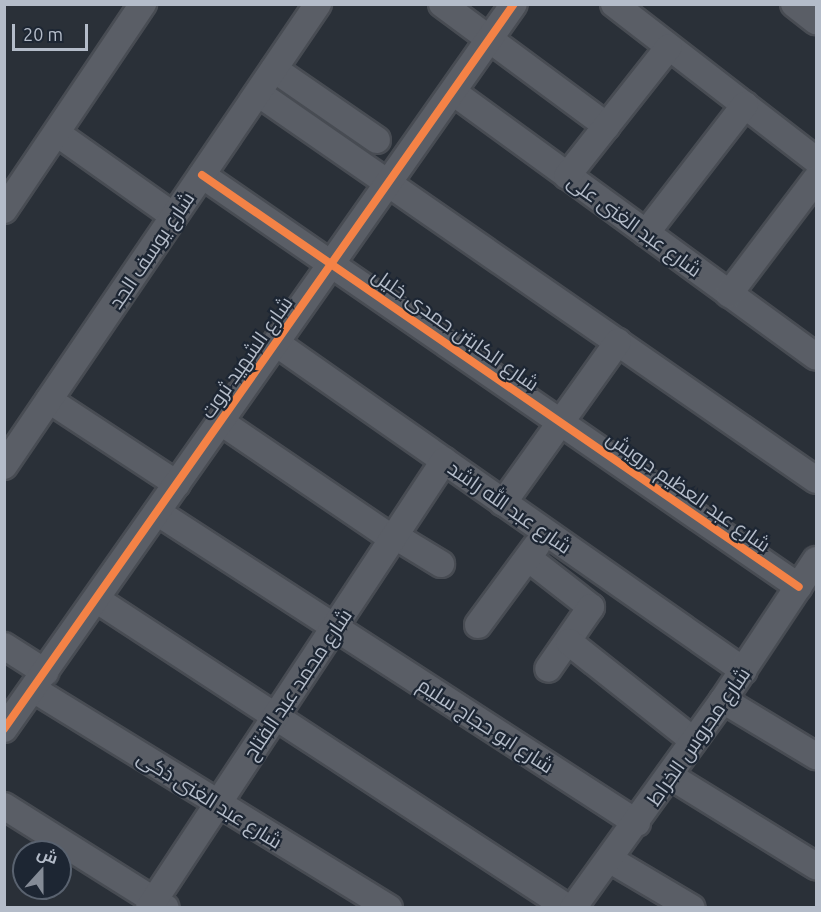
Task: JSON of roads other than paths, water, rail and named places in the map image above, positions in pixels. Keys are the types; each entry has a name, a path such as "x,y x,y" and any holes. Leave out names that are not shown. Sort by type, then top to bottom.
{"street":[{"path":"4,210 58,134 143,4"},
{"name":"شارع يوسف الجد","path":"4,466 318,4"},
{"path":"442,4 607,126"},
{"name":"شارع الشهيد ثروت","path":"4,729 514,4"},
{"path":"614,4 816,160"},
{"path":"794,4 816,21"},
{"path":"567,176 669,47"},
{"path":"274,69 377,140"},
{"name":"شارع عبد الغنى على","path":"453,92 729,294 815,352"},
{"path":"258,93 816,480"},
{"path":"646,233 745,105"},
{"path":"58,134 174,216"},
{"name":"شارع الكابتن حمدى خليل","path":"202,174 561,422"},
{"path":"729,294 816,179"},
{"path":"503,503 618,342"},
{"name":"شارع عبد الله راشد","path":"276,344 744,671"},
{"path":"49,400 177,484"},
{"path":"220,422 394,537 441,564"},
{"name":"شارع عبد العظيم درويش","path":"561,422 799,587"},
{"name":"شارع محمد عبد الفتاح","path":"156,905 217,805 444,461"},
{"name":"شارع ابو حجاج سليم","path":"157,512 637,823"},
{"path":"478,625 546,532"},
{"path":"528,558 590,605 569,642 548,669"},
{"name":"شارع محروس الخراط","path":"573,908 637,823 744,671 816,560"},
{"path":"96,599 568,908"},
{"path":"569,642 694,741"},
{"name":"شارع عبد الغنى ذكى","path":"4,646 39,680 217,805 389,908"},
{"path":"723,700 816,756"},
{"path":"670,776 816,866"},
{"path":"4,806 156,905"},
{"path":"609,859 692,908"}]}
